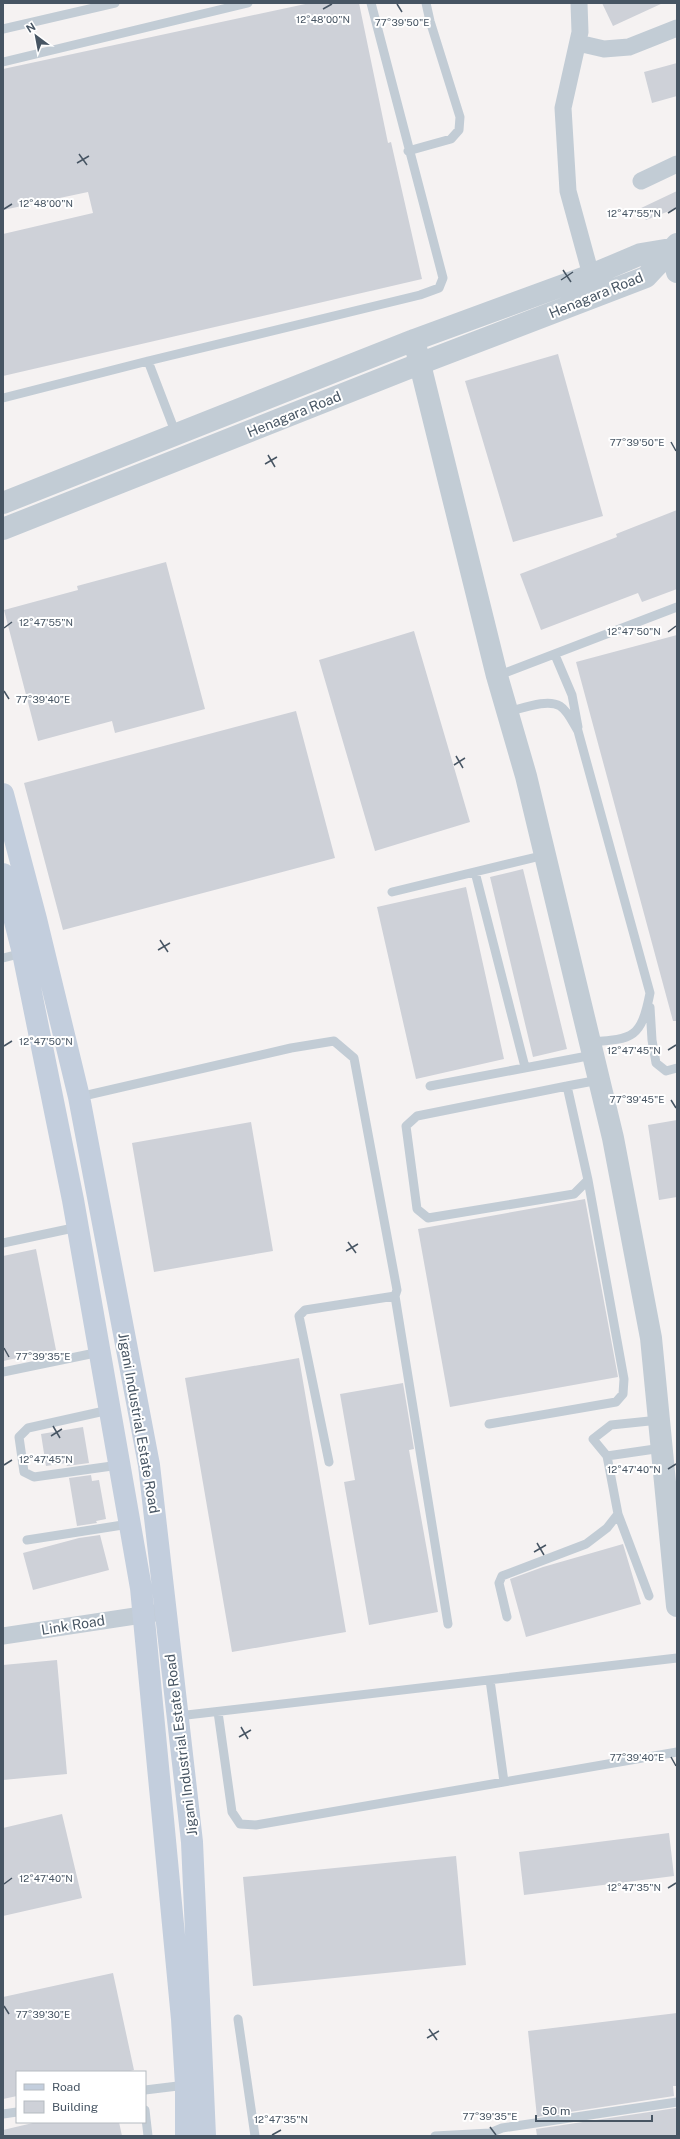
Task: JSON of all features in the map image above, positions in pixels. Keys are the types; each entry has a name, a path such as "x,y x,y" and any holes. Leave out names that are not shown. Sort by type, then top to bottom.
{"main road":[{"name":"Jigani Industrial Estate Road","path":"3,794 36,919 79,1097 149,1465 192,1842 205,2136"},
{"name":"Jigani Industrial Estate Road","path":"3,874 13,956 78,1227 140,1588 182,2011 186,2085 186,2136"}],"street":[{"path":"579,3 580,32 563,108 563,115 568,191 591,275"},
{"path":"578,43 604,49 629,47 677,28"},
{"path":"642,181 677,164"},
{"path":"674,247 677,272"},
{"name":"Henagara Road","path":"3,503 414,340 591,275 641,254 674,247"},
{"name":"Henagara Road","path":"3,529 419,364 646,277 674,247"},
{"path":"414,340 497,676 526,776 613,1138 651,1338 677,1598"},
{"name":"Link Road","path":"3,1636 143,1614 166,1612"}],"lane":[{"path":"3,29 114,3"},
{"path":"3,62 248,3"},
{"path":"3,398 420,295 439,288 443,278 408,151 371,3"},
{"path":"408,151 451,139 458,130 460,117 430,21 426,3"},
{"path":"148,361 176,434"},
{"path":"497,676 677,607"},
{"path":"555,655 572,695 578,731 650,993 652,1040 656,1063 666,1071 677,1068"},
{"path":"507,712 546,704 559,706 567,714 578,731"},
{"path":"392,892 545,855"},
{"path":"475,872 525,1067"},
{"path":"430,1086 525,1067 629,1038 644,1018 650,993"},
{"path":"79,1097 291,1048 334,1041 354,1058 397,1290 395,1296 448,1624"},
{"path":"588,1180 574,1194 428,1218 417,1209 406,1126 417,1116 599,1080"},
{"path":"489,1424 616,1402 623,1394 624,1379 588,1180 567,1086"},
{"path":"3,1243 78,1227"},
{"path":"329,1462 299,1316 305,1310 395,1296"},
{"path":"3,1372 100,1352"},
{"path":"110,1410 28,1428 19,1437 24,1472 34,1477 119,1465"},
{"path":"649,1596 618,1514 607,1456 593,1439 611,1425 659,1420"},
{"path":"607,1456 662,1448"},
{"path":"507,1617 499,1583 502,1576 586,1544 607,1528 618,1514"},
{"path":"27,1540 129,1524"},
{"path":"178,1716 677,1658"},
{"path":"490,1680 504,1782"},
{"path":"218,1712 232,1812 240,1824 256,1825 677,1752"},
{"path":"238,2019 255,2136"},
{"path":"146,2090 186,2085"},
{"path":"435,2136 490,2133 502,2128 677,2102"},
{"path":"3,2114 16,2112"},
{"path":"146,2119 148,2136"}],"building":[{"path":"310,3 359,3 388,143 391,142 422,279 3,376 3,234 93,213 88,192 3,210 3,69"},
{"path":"602,3 663,3 613,26"},
{"path":"677,63 677,96 652,103 644,72"},
{"path":"677,191 677,208 646,220 639,209"},
{"path":"558,354 603,516 513,542 465,381"},
{"path":"677,510 677,589 642,602 638,593 541,630 520,574 617,537 616,534"},
{"path":"166,562 205,709 115,733 112,721 38,741 4,610 78,590 77,586"},
{"path":"414,631 470,822 375,851 319,660"},
{"path":"677,635 677,1021 673,1021 576,662"},
{"path":"296,711 335,858 63,930 24,783"},
{"path":"523,869 567,1049 533,1057 490,877"},
{"path":"466,887 504,1059 416,1079 377,907"},
{"path":"677,1120 677,1197 659,1200 648,1125"},
{"path":"251,1122 273,1251 154,1272 132,1143"},
{"path":"585,1199 618,1377 450,1407 418,1229"},
{"path":"36,1249 56,1350 3,1361 3,1256"},
{"path":"299,1358 346,1632 232,1652 185,1378"},
{"path":"403,1383 414,1449 409,1450 438,1612 369,1625 344,1482 355,1480 340,1394"},
{"path":"83,1427 89,1463 67,1466 66,1463 46,1466 41,1434"},
{"path":"91,1475 92,1481 99,1480 106,1519 96,1521 97,1523 77,1526 69,1478"},
{"path":"100,1535 109,1570 33,1590 23,1553 79,1538"},
{"path":"623,1544 641,1604 526,1637 510,1579 543,1567"},
{"path":"57,1660 67,1774 3,1780 3,1665"},
{"path":"62,1814 82,1898 3,1916 3,1828"},
{"path":"669,1833 674,1876 524,1895 519,1852"},
{"path":"456,1856 466,1965 253,1986 243,1877"},
{"path":"113,1973 134,2070 16,2071 16,2096 3,2099 3,1997"},
{"path":"677,2013 677,2086 673,2086 674,2096 537,2117 528,2031"},
{"path":"676,2108 677,2136 537,2136 536,2129"},
{"path":"33,2123 119,2123 122,2136 3,2136 3,2130"}]}
